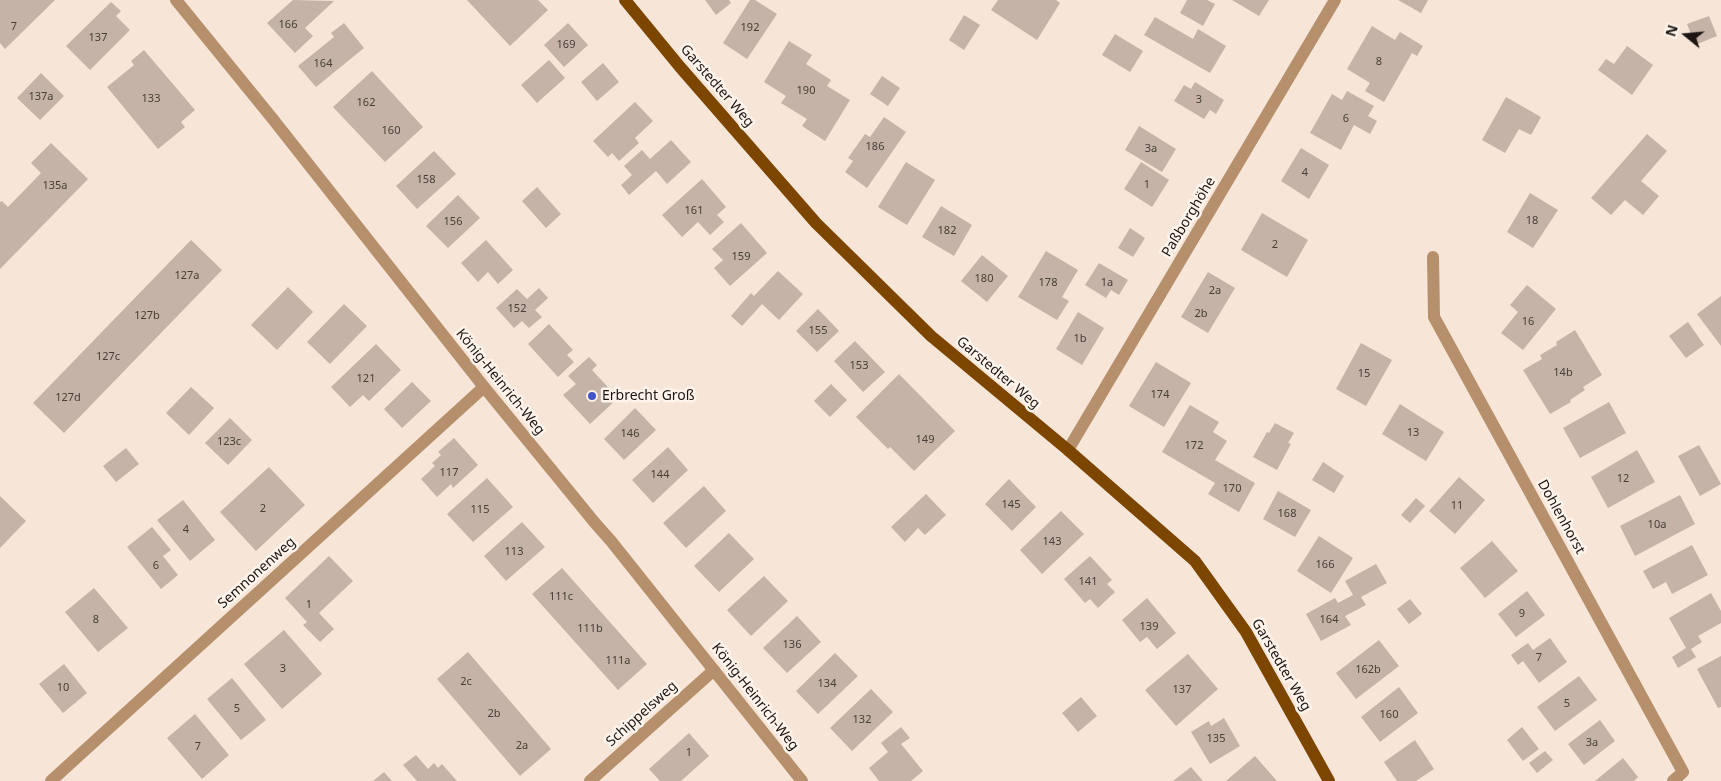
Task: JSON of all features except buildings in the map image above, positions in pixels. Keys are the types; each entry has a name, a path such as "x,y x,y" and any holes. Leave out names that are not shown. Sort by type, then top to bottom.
{"main road":[{"name":"Garstedter Weg","path":"625,0 680,67 816,223 931,336 1068,450 1195,561 1246,632 1329,781"}],"street":[{"name":"König-Heinrich-Weg","path":"176,0 272,118 484,387 595,523 618,548 802,781"},
{"name":"Paßborghöhe","path":"1068,450 1336,0"},
{"name":"Dohlenhorst","path":"1433,257 1434,317 1683,772 1673,781"},
{"name":"Semnonenweg","path":"51,781 484,387"},
{"name":"Schippelsweg","path":"590,781 714,670"}],"place":[{"name":"Erbrecht Groß","path":"592,396"}]}
